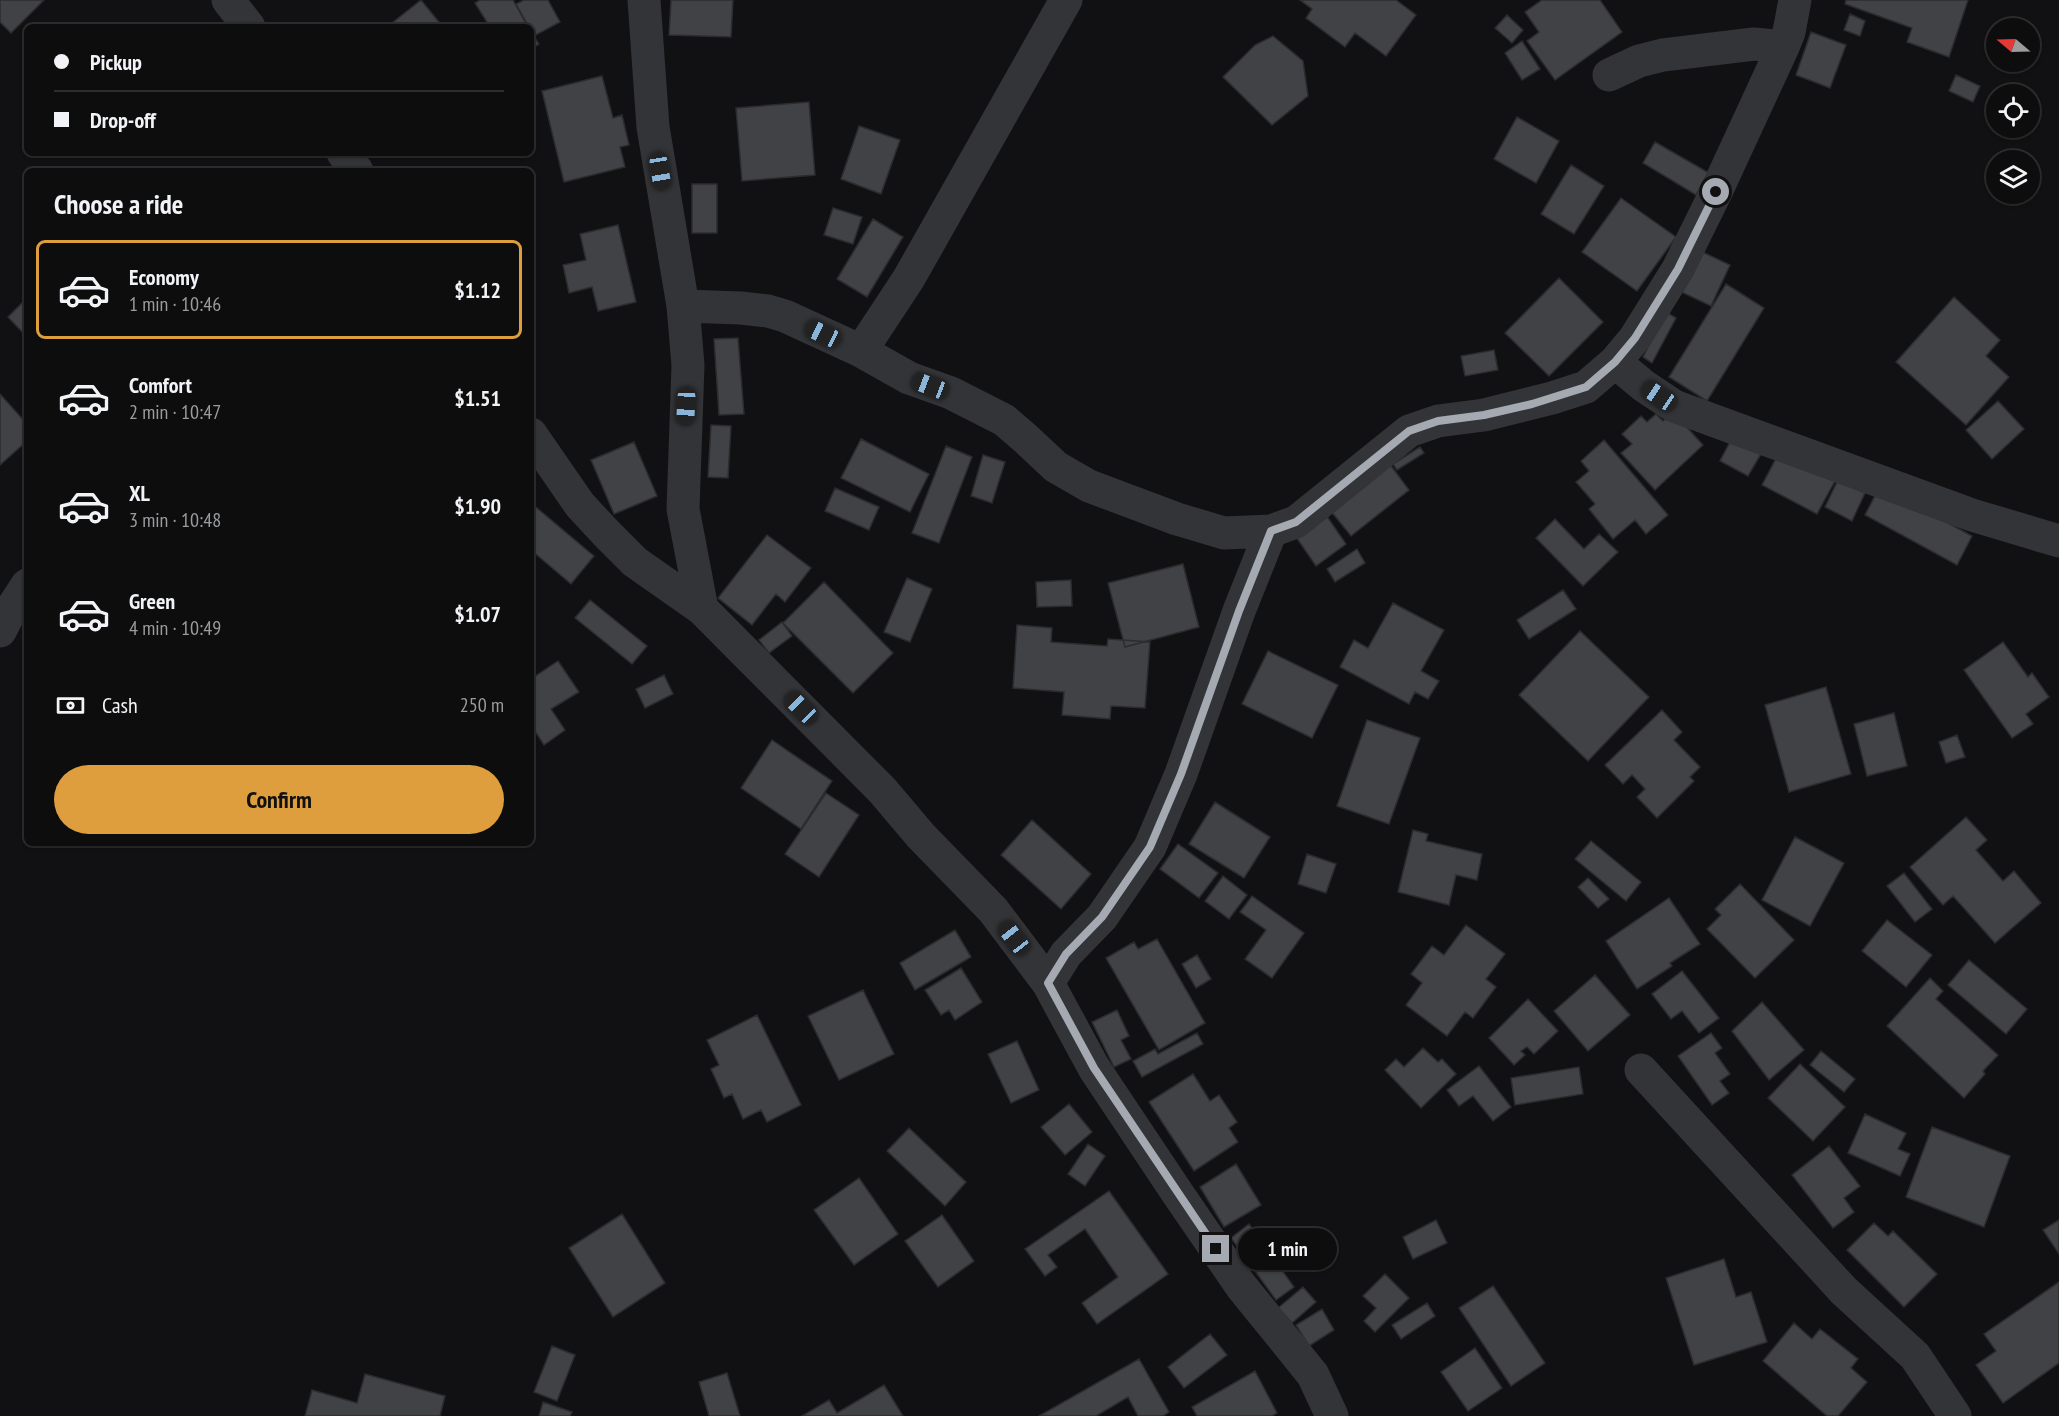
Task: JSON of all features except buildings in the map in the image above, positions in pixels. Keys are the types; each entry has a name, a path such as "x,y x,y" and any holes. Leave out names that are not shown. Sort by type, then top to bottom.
{"street":[{"path":"228,0 247,24"},
{"path":"644,0 653,127 683,306 688,365 683,509 702,609"},
{"path":"861,351 909,278 1066,0"},
{"path":"1786,40 1795,0"},
{"path":"683,306 741,308 768,311 785,316 861,351 909,378 951,393 1004,420 1056,467 1089,486 1177,519 1224,532 1271,531 1296,522 1409,431 1438,421 1484,415 1586,387 1615,362 1635,338 1678,269 1786,40 1808,0"},
{"path":"1609,75 1639,61 1663,55 1786,40"},
{"path":"345,156 355,168"},
{"path":"1615,362 1644,386 1674,406 1972,515 2059,540"},
{"path":"534,438 580,505 634,562 702,609 882,790 921,836 993,910 1048,983 1094,1068 1241,1286 1313,1376 1332,1416"},
{"path":"1048,983 1066,954 1102,917 1150,847 1181,774 1239,611 1271,531"},
{"path":"0,631 24,590"},
{"path":"1641,1070 1844,1291 1914,1356 1955,1416"}],"route":[{"path":"1216,1249 1094,1068 1048,983 1066,954 1102,917 1150,847 1181,774 1239,611 1271,531 1296,522 1409,431 1438,421 1484,415 1532,404 1586,387 1615,362 1635,338 1659,302 1716,192"}]}
